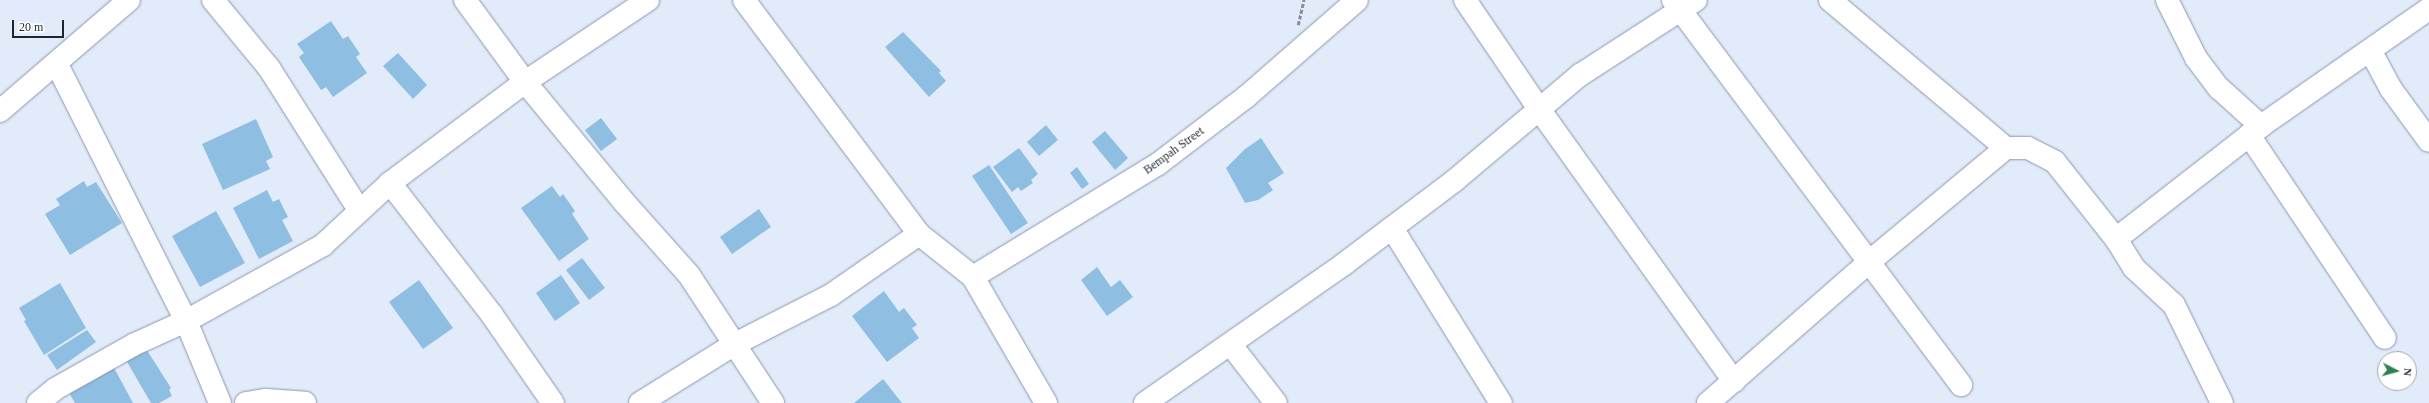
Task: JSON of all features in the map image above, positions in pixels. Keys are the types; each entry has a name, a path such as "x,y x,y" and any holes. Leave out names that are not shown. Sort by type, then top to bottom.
{"street":[{"path":"0,111 57,64 129,0"},
{"path":"212,0 269,68 359,210"},
{"path":"465,0 525,82 624,202 689,275 733,345 773,403"},
{"path":"38,403 56,389 133,345 186,321 323,245 359,210 390,183 525,82 648,0"},
{"path":"744,0 919,234 973,278 1046,403"},
{"name":"Bempah Street","path":"973,278 1158,164 1246,97 1357,0"},
{"path":"1465,0 1539,109 1734,381"},
{"path":"1830,0 2006,148"},
{"path":"2167,0 2196,58 2219,88 2255,130 2385,338"},
{"path":"1145,403 1231,345 1392,228 1454,181 1580,75 1683,3 1869,262 1961,385"},
{"path":"2116,239 2255,130 2429,10"},
{"path":"2370,52 2391,88 2429,140"},
{"path":"57,64 186,321 220,403"},
{"path":"1708,403 1869,262 2006,148 2028,148 2054,162 2116,239 2134,268 2174,305 2222,403"},
{"path":"390,183 492,316 553,403"},
{"path":"1392,228 1501,403"},
{"path":"640,403 733,345 831,295 919,234"},
{"path":"1231,345 1276,403"},
{"path":"246,403 266,400 306,403"}],"building":[{"path":"331,21 343,39 348,36 360,54 356,57 367,73 333,97 326,87 321,90 299,57 304,53 297,44"},
{"path":"903,32 941,71 939,73 946,81 929,97 885,47"},
{"path":"398,53 427,85 413,99 383,66"},
{"path":"601,118 617,139 601,151 585,130"},
{"path":"256,119 273,157 266,161 270,169 223,190 202,144"},
{"path":"1046,125 1058,140 1039,156 1027,142"},
{"path":"1105,131 1128,158 1115,170 1092,142"},
{"path":"1261,138 1284,173 1268,183 1273,190 1258,200 1245,203 1226,168 1245,149"},
{"path":"1019,148 1038,174 1031,180 1033,183 1021,191 1018,187 1012,192 993,167"},
{"path":"989,165 1028,223 1011,234 972,176"},
{"path":"1077,167 1089,184 1082,189 1070,173"},
{"path":"84,181 87,187 96,182 122,223 70,255 45,214 60,205 56,199"},
{"path":"552,186 560,197 563,194 575,211 572,214 589,239 559,261 521,208"},
{"path":"267,190 273,202 279,199 288,217 282,220 293,241 259,259 233,208"},
{"path":"759,209 771,227 732,254 720,237"},
{"path":"216,211 245,263 200,287 172,236"},
{"path":"582,258 605,288 589,300 566,270"},
{"path":"1097,267 1111,287 1120,280 1133,297 1107,316 1081,280"},
{"path":"561,275 580,303 555,321 536,293"},
{"path":"419,280 453,328 423,349 389,302"},
{"path":"60,283 86,328 44,355 24,321 26,320 19,308"},
{"path":"884,291 899,312 904,308 917,325 912,328 919,338 887,362 852,316"},
{"path":"87,330 96,342 57,370 47,355"},
{"path":"143,344 171,388 169,390 172,396 159,403 151,403 123,355"},
{"path":"113,366 133,403 75,403 68,391"},
{"path":"883,379 902,403 854,403"}]}
